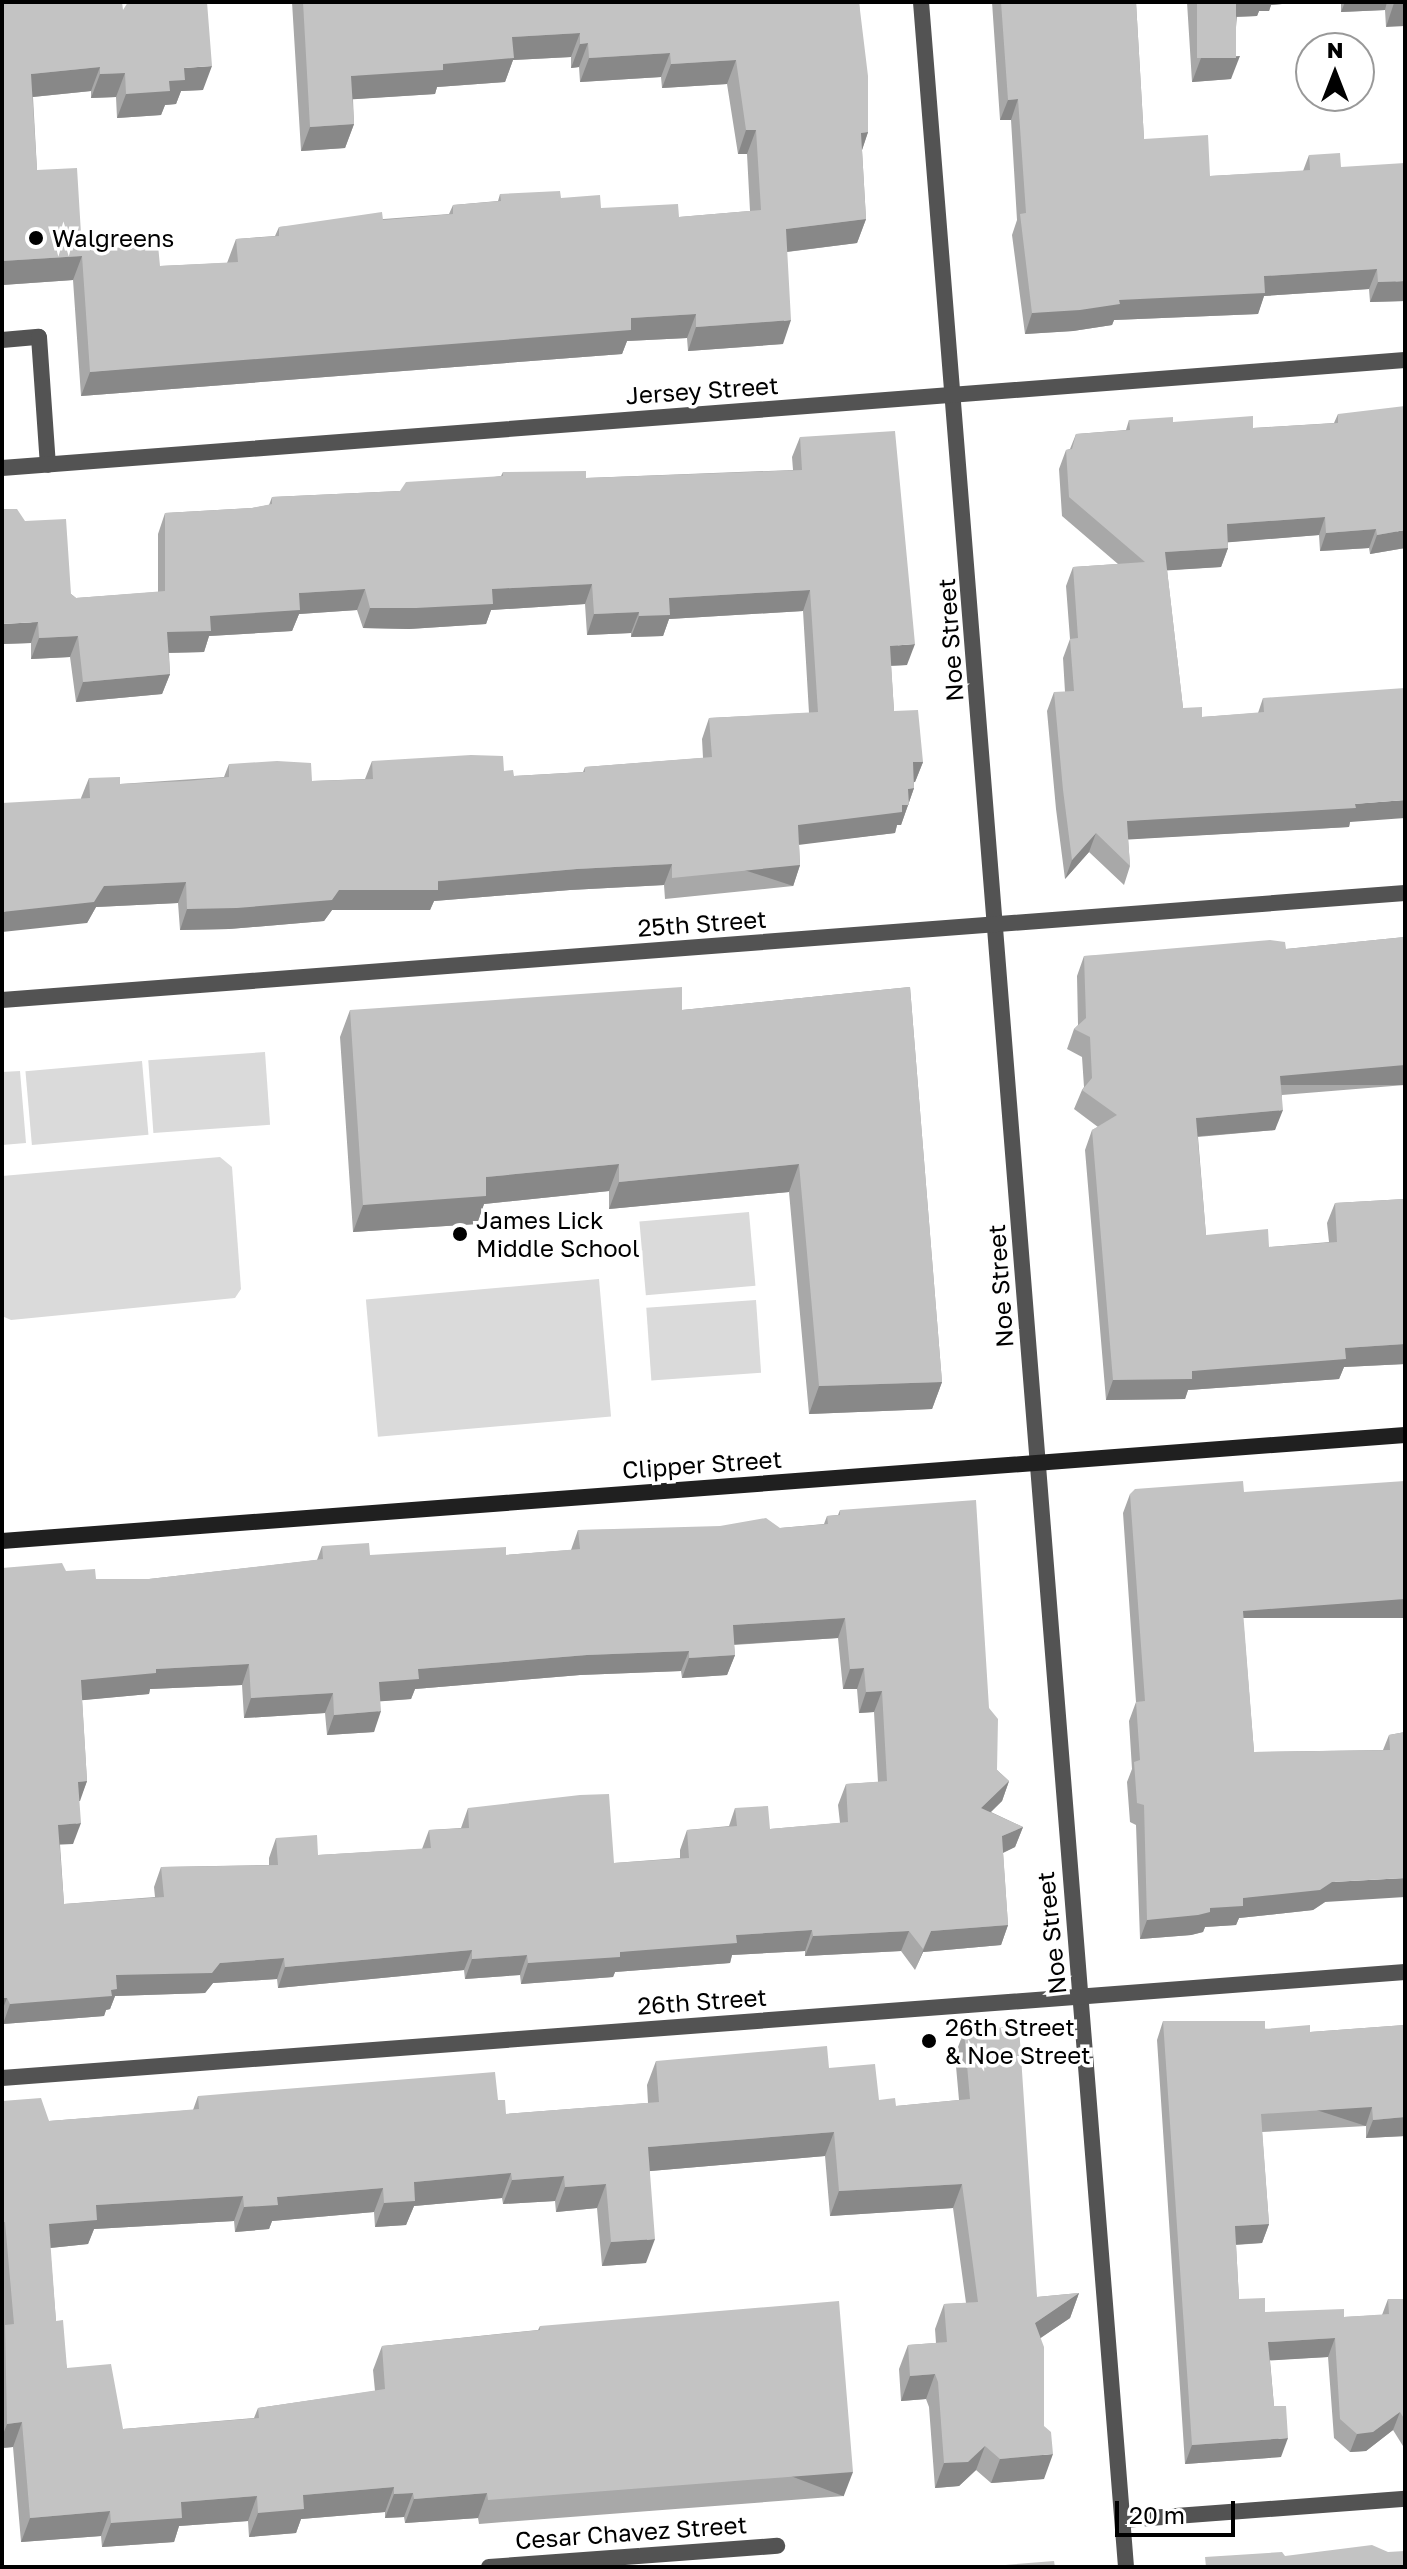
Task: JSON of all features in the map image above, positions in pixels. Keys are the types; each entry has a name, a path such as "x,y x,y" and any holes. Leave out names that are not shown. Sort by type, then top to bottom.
{"street":[{"name":"Noe Street","path":"921,2 956,394 1037,1463 1126,2567"},
{"path":"2,340 39,337 48,465"},
{"name":"Jersey Street","path":"2,468 1405,360"},
{"name":"25th Street","path":"2,1000 1405,893"},
{"name":"Clipper Street","path":"2,1541 1405,1435"},
{"name":"26th Street","path":"2,2078 1405,1972"},
{"path":"1123,2520 1405,2499"},
{"name":"Cesar Chavez Street","path":"489,2567 777,2546"}],"shaded area":[{"path":"265,1052 270,1125 153,1133 148,1060"},
{"path":"142,1061 148,1135 32,1145 25,1071"},
{"path":"20,1071 26,1143 2,1145 2,1072"},
{"path":"220,1157 232,1167 241,1289 235,1298 11,1320 2,1316 2,1176"},
{"path":"749,1212 755,1286 646,1295 639,1222"},
{"path":"599,1279 611,1416 378,1437 366,1299"},
{"path":"756,1300 761,1373 651,1380 646,1308"}],"building":[{"path":"2,2 122,2 123,10 128,2 207,2 212,66 184,68 185,80 169,81 170,91 126,94 125,73 100,74 100,67 31,74 37,170 77,168 82,250 158,245 160,266 238,262 236,239 279,236 279,227 382,212 383,220 453,214 453,205 501,201 500,194 560,191 561,198 600,195 601,208 678,204 679,217 761,210 756,130 746,130 736,60 671,64 670,53 589,58 588,43 580,44 580,33 512,37 514,58 443,64 443,70 351,76 354,124 310,127 303,2 859,2 868,76 868,132 861,133 866,219 786,229 791,320 696,327 696,314 631,318 631,330 90,372 82,256 2,261"},
{"path":"1001,2 1136,2 1144,139 1208,135 1210,176 1310,170 1309,155 1340,153 1341,167 1405,163 1405,281 1378,282 1377,269 1264,276 1265,293 1119,300 1120,304 1080,310 1032,313 1020,214 1026,213 1018,99 1008,100"},
{"path":"1197,2 1236,2 1236,58 1197,58"},
{"path":"1405,406 1405,530 1377,535 1376,529 1326,533 1325,517 1227,524 1228,548 1165,552 1183,708 1202,707 1202,717 1264,712 1263,698 1405,688 1405,800 1355,804 1356,808 1127,821 1130,866 1096,833 1072,860 1054,692 1074,691 1070,639 1078,638 1073,567 1145,562 1069,497 1066,450 1072,449 1076,434 1130,430 1129,420 1173,417 1173,422 1253,416 1253,428 1338,423 1338,414"},
{"path":"895,431 915,644 890,646 894,711 918,710 923,762 913,762 914,788 908,789 909,805 902,805 902,812 798,825 800,865 672,878 672,864 577,869 438,881 438,890 339,890 332,900 237,908 187,909 186,882 104,886 94,902 2,912 2,803 90,798 89,778 120,777 120,784 187,781 229,777 229,764 277,761 311,763 312,781 373,779 372,761 471,755 503,756 504,771 513,770 514,776 585,772 585,767 712,757 709,718 818,712 810,590 669,598 670,615 639,616 639,612 594,614 592,584 492,589 493,604 416,608 370,608 365,589 299,593 300,610 210,616 211,631 167,632 170,674 83,682 78,636 39,638 38,622 2,624 2,509 17,509 25,521 66,519 71,594 76,598 165,591 165,513 252,508 272,504 272,497 400,491 406,482 503,476 503,472 586,471 586,478 802,470 800,437"},
{"path":"1405,937 1405,1065 1280,1076 1283,1110 1196,1118 1206,1235 1268,1229 1269,1247 1337,1242 1335,1203 1405,1199 1405,1344 1345,1348 1346,1359 1192,1371 1192,1379 1113,1380 1092,1130 1117,1115 1082,1090 1092,1078 1090,1037 1074,1029 1086,1018 1084,956 1270,940 1285,942 1286,949"},
{"path":"682,987 682,1010 910,987 942,1382 819,1386 799,1164 619,1182 619,1164 486,1177 486,1196 363,1205 350,1010"},
{"path":"1243,1481 1244,1492 1405,1481 1405,1599 1243,1611 1254,1752 1390,1750 1389,1735 1405,1732 1405,1878 1332,1882 1320,1890 1243,1898 1243,1906 1210,1908 1210,1912 1198,1915 1147,1920 1144,1805 1137,1803 1134,1762 1140,1760 1136,1702 1145,1701 1130,1494 1135,1489"},
{"path":"976,1500 989,1708 998,1719 997,1770 1009,1781 981,1808 1023,1827 1002,1836 1008,1925 931,1931 923,1949 909,1931 813,1936 812,1930 736,1935 737,1943 620,1952 620,1957 528,1963 527,1955 472,1959 472,1950 285,1967 284,1958 220,1963 212,1973 116,1975 117,1989 111,1990 112,1996 10,2004 7,1998 2,1998 2,1568 62,1563 66,1571 95,1569 96,1579 149,1579 323,1559 322,1546 369,1543 370,1555 506,1547 506,1555 580,1549 578,1530 720,1526 766,1518 780,1528 828,1524 827,1516 840,1515 840,1510","holes":["845,1618 850,1669 864,1668 866,1692 882,1691 887,1781 846,1784 848,1822 770,1829 768,1806 735,1808 737,1826 687,1830 689,1858 614,1863 609,1794 580,1795 468,1808 469,1828 429,1830 431,1848 318,1855 317,1835 276,1838 278,1865 161,1867 164,1897 64,1904 58,1825 81,1823 78,1782 87,1781 81,1680 156,1673 156,1669 249,1664 251,1698 333,1693 334,1715 381,1711 379,1682 419,1679 418,1669 587,1655 689,1651 689,1658 735,1655 733,1625"]},
{"path":"1163,2021 1265,2021 1265,2029 1310,2025 1310,2032 1405,2025 1405,2117 1373,2120 1372,2107 1261,2114 1269,2224 1235,2226 1239,2299 1265,2298 1265,2312 1344,2309 1344,2317 1389,2314 1388,2299 1405,2299 1405,2420 1400,2412 1373,2432 1357,2434 1340,2419 1335,2338 1268,2342 1274,2406 1286,2406 1288,2438 1192,2445"},
{"path":"1019,2026 1037,2297 1079,2293 1035,2323 1044,2347 1044,2426 1051,2432 1053,2454 1000,2459 985,2446 968,2462 944,2463 938,2382 935,2374 910,2376 908,2345 947,2342 944,2304 978,2302 962,2184 839,2191 834,2132 648,2147 655,2239 611,2242 606,2184 565,2187 564,2176 512,2180 511,2173 414,2182 415,2201 384,2203 383,2188 277,2197 278,2205 244,2207 243,2196 96,2205 97,2220 49,2224 56,2321 63,2320 67,2368 111,2364 123,2429 259,2418 258,2408 385,2389 382,2346 540,2330 540,2326 839,2301 853,2472 488,2500 487,2493 414,2499 413,2493 394,2494 394,2487 303,2495 304,2509 258,2513 257,2496 181,2502 182,2518 111,2523 110,2511 30,2518 22,2422 7,2424 5,2325 14,2324 5,2222 2,2222 2,2101 41,2098 49,2121 199,2109 198,2096 495,2072 498,2100 505,2100 506,2114 659,2102 656,2061 827,2046 829,2068 875,2064 879,2100 895,2098 896,2106 970,2099 964,2031"},
{"path":"1372,2545 1388,2552 1405,2551 1405,2567 1206,2567 1205,2557 1282,2552 1285,2556"},
{"path":"1054,2561 1055,2567 980,2567"}],"place":[{"name":"Walgreens","path":"36,238"},
{"name":"James Lick Middle School","path":"460,1234"},
{"name":"26th Street & Noe Street","path":"929,2041"}]}
